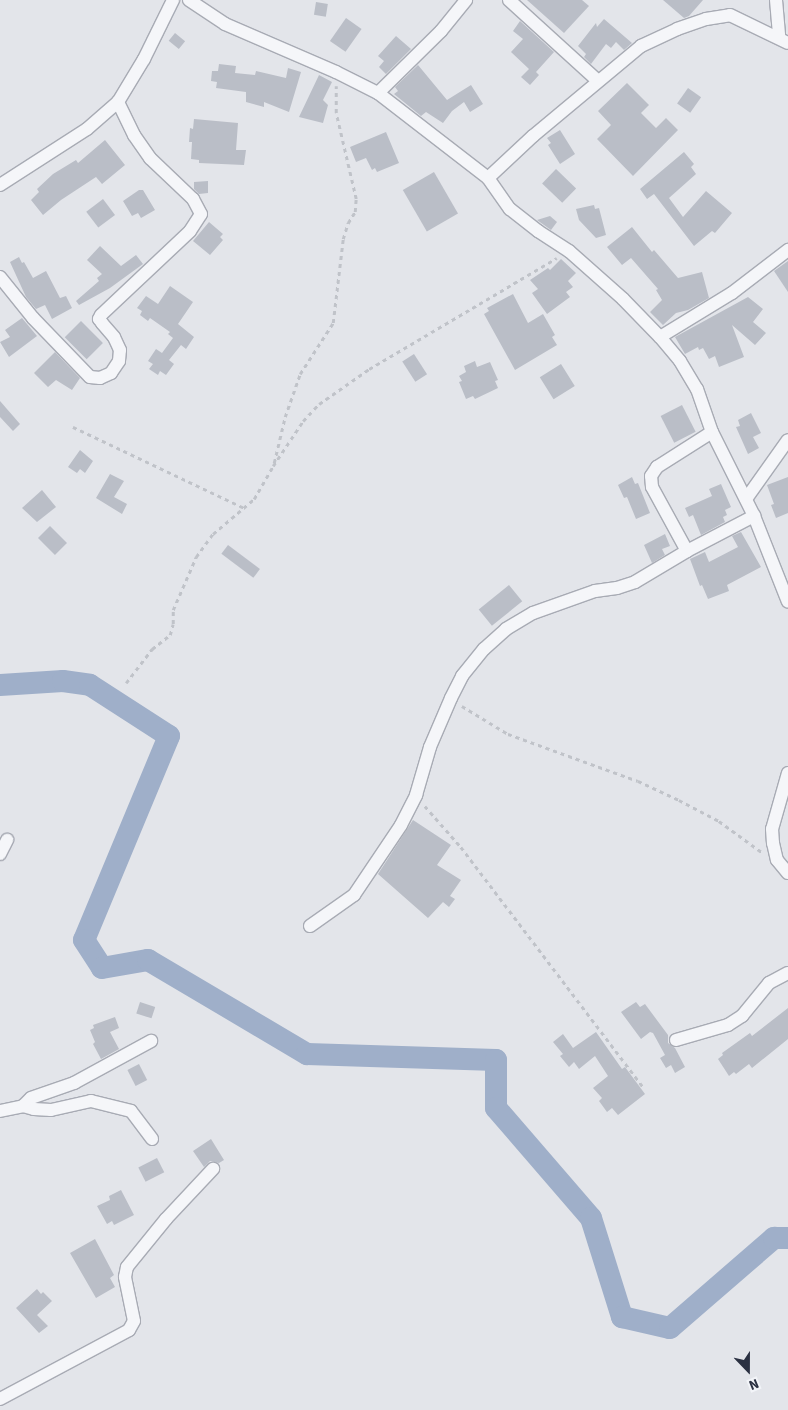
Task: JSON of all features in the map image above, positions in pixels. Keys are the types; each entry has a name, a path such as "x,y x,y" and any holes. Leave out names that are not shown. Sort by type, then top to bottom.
{"street":[{"path":"0,185 87,129 118,102 144,59 173,0"},
{"path":"189,0 225,24 336,72 378,94 488,178 510,208 538,231 569,250 623,298 680,361 696,389 712,432 754,516 788,602"},
{"path":"378,94 441,32 466,0"},
{"path":"509,0 598,82"},
{"path":"776,0 784,41"},
{"path":"488,178 641,46 677,29 706,19 730,16 784,41"},
{"path":"0,277 32,318 90,377 100,378 111,374 119,361 120,350 114,338 102,323 101,315 190,231 201,214 193,199 150,158 134,135 118,102"},
{"path":"660,337 732,293 788,250"},
{"path":"687,551 652,487 651,476 657,467 712,432"},
{"path":"746,499 788,440"},
{"path":"310,926 341,906 365,882 401,825 416,795 430,747 450,698 462,676 484,648 506,629 534,613 563,601 635,582 687,551 754,516"},
{"path":"788,773 772,829 773,843 778,860 788,873"},
{"path":"0,854 7,840"},
{"path":"676,1040 728,1025 742,1016 769,983 788,973"},
{"path":"24,1106 31,1098 74,1083 151,1041"},
{"path":"0,1111 24,1106 43,1110 82,1101 100,1103 132,1111 152,1139"},
{"path":"0,1398 129,1330 134,1321 125,1277 127,1267 213,1169"}],"path":[{"path":"273,466 285,417 300,374 333,323 343,239 348,223 355,212 356,199 336,113 336,72"},
{"path":"126,683 152,649 170,635 173,624 173,610 196,557 213,534 254,499 303,421 318,404 336,390 569,250"},
{"path":"73,427 244,508"},
{"path":"450,698 508,734 638,781 679,800 719,821 750,845 778,860"},
{"path":"416,795 461,847 643,1087"}],"building":[{"path":"527,0 582,0 589,6 564,33"},
{"path":"663,0 703,0 689,16 684,18"},
{"path":"316,2 328,4 326,17 314,15"},
{"path":"346,18 362,29 346,52 330,41"},
{"path":"604,19 632,43 624,50 616,42 611,48 606,44 591,64 584,57 586,54 578,46 596,23 597,27"},
{"path":"520,21 554,52 536,72 539,75 530,85 521,77 529,69 511,52 523,39 513,31"},
{"path":"175,33 185,41 179,49 169,41"},
{"path":"396,36 411,49 386,74 379,67 384,61 378,56"},
{"path":"219,64 236,66 235,73 255,75 256,71 286,78 288,68 301,72 289,112 264,102 264,107 246,102 246,92 216,88 217,82 211,81 212,71 218,71"},
{"path":"418,65 447,100 471,85 483,104 470,112 464,102 452,111 443,123 426,112 421,116 394,94 398,91 395,87"},
{"path":"319,75 332,82 323,100 328,105 323,123 299,117"},
{"path":"627,83 649,105 641,113 656,128 666,118 678,130 633,176 597,139 611,125 598,111"},
{"path":"688,88 701,97 690,113 677,104"},
{"path":"194,119 238,123 236,150 246,150 244,165 199,163 199,160 191,159 192,142 189,142 190,128 193,129"},
{"path":"560,130 575,154 560,164 548,145 551,143 547,138"},
{"path":"386,132 399,163 377,172 375,168 372,170 366,158 356,162 350,147"},
{"path":"105,140 125,165 102,184 96,177 61,200 43,215 31,200 39,192 37,189 53,174 76,160 78,163"},
{"path":"684,152 694,164 691,167 696,174 669,198 683,217 706,191 732,213 715,233 712,231 694,246 654,194 647,199 640,189"},
{"path":"556,169 576,188 562,203 542,183"},
{"path":"434,172 458,214 427,232 403,190"},
{"path":"208,181 208,193 199,194 194,189 194,182"},
{"path":"139,190 143,190 155,210 141,218 138,213 132,216 123,201"},
{"path":"103,199 115,215 98,228 86,212"},
{"path":"594,205 595,209 599,208 606,235 596,238 579,220 576,209"},
{"path":"550,216 557,222 551,230 537,220"},
{"path":"209,222 223,234 220,237 223,240 210,255 193,241"},
{"path":"632,227 652,252 654,250 678,278 702,272 709,298 688,310 676,313 663,325 650,312 662,300 656,290 658,289 631,258 622,265 607,247"},
{"path":"100,246 121,266 136,255 143,264 110,288 79,305 76,301 99,281 97,278 102,274 87,260"},
{"path":"19,257 33,278 46,271 60,298 66,296 72,308 52,319 45,305 36,309 26,297 10,262"},
{"path":"561,259 576,273 568,281 573,287 566,292 570,297 547,314 532,293 538,289 530,280 548,268 550,270"},
{"path":"788,261 788,292 774,271"},
{"path":"170,286 193,302 178,324 194,337 186,349 181,345 169,360 174,364 166,375 160,371 158,375 149,369 153,364 148,361 156,349 162,353 173,338 168,334 170,332 150,318 148,321 140,315 142,311 137,308 146,296 158,304"},
{"path":"513,294 528,323 543,314 555,335 552,337 557,345 515,370 484,314 489,311 487,308"},
{"path":"748,297 763,309 753,322 766,333 755,345 732,325 744,357 719,367 715,356 709,359 703,348 699,350 698,347 685,354 675,337"},
{"path":"22,318 37,336 9,357 0,342 10,337 5,330"},
{"path":"81,321 103,343 87,359 65,337"},
{"path":"55,352 80,378 72,390 56,380 48,387 34,373"},
{"path":"414,354 427,374 415,382 402,362"},
{"path":"475,361 477,367 490,362 498,380 495,381 498,388 475,399 473,396 466,399 459,382 462,381 459,376 466,372 464,366"},
{"path":"561,364 575,386 554,399 540,377"},
{"path":"0,401 20,424 13,431 0,417"},
{"path":"682,405 696,432 674,443 661,416"},
{"path":"751,413 761,433 753,437 759,448 748,454 736,427 740,426 738,420"},
{"path":"80,450 93,461 85,473 80,469 77,473 68,467"},
{"path":"110,474 124,481 114,497 127,504 122,514 96,498"},
{"path":"632,477 635,484 638,483 650,513 636,519 627,497 624,498 618,485"},
{"path":"788,477 788,513 776,518 771,505 774,504 767,485"},
{"path":"721,484 731,507 725,510 727,515 723,517 725,522 701,535 693,515 689,517 685,508 712,496 709,489"},
{"path":"42,490 56,507 37,522 22,508"},
{"path":"50,526 67,543 55,555 38,538"},
{"path":"741,532 761,567 727,585 729,591 708,599 702,585 700,586 690,559 705,552 709,562 738,547 732,536"},
{"path":"665,534 670,546 662,549 665,555 652,563 644,545"},
{"path":"228,545 260,569 253,578 221,554"},
{"path":"509,585 522,601 492,626 479,610"},
{"path":"413,820 451,845 437,865 461,880 450,896 455,899 449,907 443,902 428,918 378,874"},
{"path":"140,1002 155,1007 152,1018 136,1013"},
{"path":"636,1002 640,1007 645,1004 668,1035 668,1043 675,1048 685,1067 675,1073 671,1065 666,1068 660,1058 665,1055 653,1033 650,1032 641,1039 621,1012"},
{"path":"788,1008 788,1039 752,1068 749,1064 736,1074 734,1072 729,1076 718,1059 723,1055 722,1053 750,1033 752,1036"},
{"path":"115,1017 119,1028 110,1032 119,1049 101,1059 93,1044 95,1042 90,1030 94,1028 93,1025"},
{"path":"596,1032 622,1069 625,1067 645,1094 618,1115 612,1108 607,1112 599,1101 602,1098 593,1088 608,1076 595,1056 579,1069 574,1062 569,1067 560,1056 563,1054 553,1042 563,1034 573,1048"},
{"path":"139,1064 147,1080 136,1086 127,1070"},
{"path":"211,1139 224,1160 219,1163 210,1161 204,1167 193,1151"},
{"path":"157,1158 164,1172 146,1182 138,1168"},
{"path":"121,1190 134,1215 114,1225 112,1221 107,1224 97,1206 110,1200 109,1196"},
{"path":"95,1239 114,1275 110,1278 115,1287 96,1298 70,1253"},
{"path":"37,1289 52,1301 37,1315 48,1326 39,1333 16,1308"}],"waterway":[{"path":"0,685 63,681 90,685 169,736 84,940 102,968 148,960 307,1054 496,1060 496,1108 591,1218 622,1317 670,1328 774,1238 788,1238"}]}
